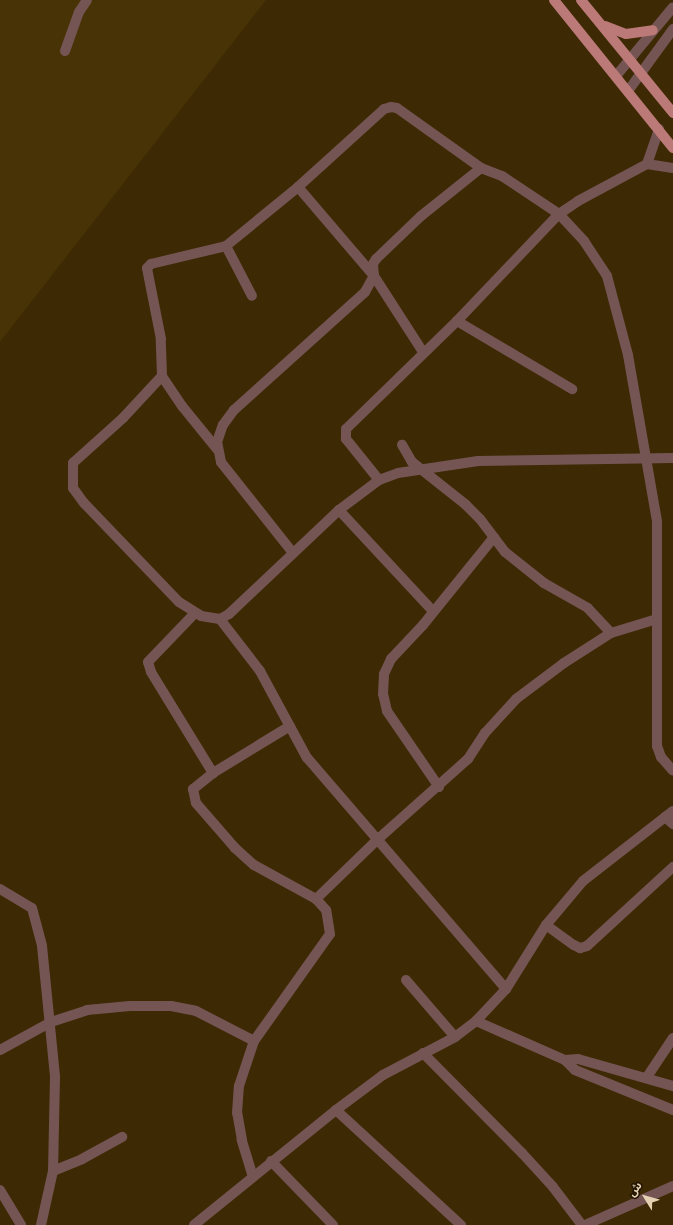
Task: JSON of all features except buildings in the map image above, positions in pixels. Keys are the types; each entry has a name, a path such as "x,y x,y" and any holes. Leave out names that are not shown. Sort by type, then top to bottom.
{"main road":[{"path":"554,0 673,148"},
{"path":"580,0 673,113"},
{"path":"600,24 626,34 653,30"}],"street":[{"path":"65,51 79,12 87,0"},
{"path":"616,76 629,58 673,8"},
{"path":"628,92 673,29"},
{"path":"217,449 182,406 162,376 161,339 147,268 151,264 226,246 298,186 384,109 391,107 397,108 481,168 511,181 560,214 584,241 607,276 628,355 644,460 657,522 657,746 661,756 673,771"},
{"path":"648,164 659,129"},
{"path":"379,480 346,439 344,432 457,321 560,214 578,201 648,164 673,168"},
{"path":"293,553 221,462 217,449 218,434 234,410 365,292 374,276 373,264 382,251 481,168"},
{"path":"298,186 374,276 424,352"},
{"path":"226,246 252,296"},
{"path":"457,321 572,389"},
{"path":"162,376 123,418 73,463 73,488 84,503 179,602 194,612 211,619 220,619 229,614 339,510 379,480 422,470 478,461 644,460 673,458"},
{"path":"402,445 412,462 465,504 505,552 530,572 594,613 611,633"},
{"path":"339,510 433,611"},
{"path":"439,787 387,712 382,694 384,674 391,659 494,537"},
{"path":"194,612 148,662 151,672 214,773"},
{"path":"220,619 260,671 306,758 506,989"},
{"path":"316,899 377,840 439,787 468,759 485,733 516,699 564,663 611,633 657,619"},
{"path":"253,1177 242,1140 237,1113 239,1086 254,1041 330,934 326,910 316,899 254,865 235,848 196,803 192,793 195,785 290,726"},
{"path":"194,1225 271,1161 383,1075 455,1036 476,1021 506,989 546,925 583,881 607,860 669,814 673,824"},
{"path":"546,925 574,945 580,948 587,946 673,867"},
{"path":"0,889 23,902 36,915 51,1022 55,1077 53,1171 41,1225"},
{"path":"406,980 455,1036"},
{"path":"0,1050 51,1022 87,1010 103,1008 171,1006 196,1011 254,1041"},
{"path":"476,1021 565,1060 575,1070 673,1110"},
{"path":"647,1077 673,1038"},
{"path":"423,1053 517,1147 553,1187 582,1225"},
{"path":"565,1060 578,1059 647,1077 673,1086"},
{"path":"336,1110 461,1225"},
{"path":"53,1171 82,1159 122,1137"},
{"path":"271,1161 333,1225"},
{"path":"585,1225 673,1186"},
{"path":"0,1190 22,1225"}],"shaded area":[{"path":"0,0 266,0 0,342"}]}
